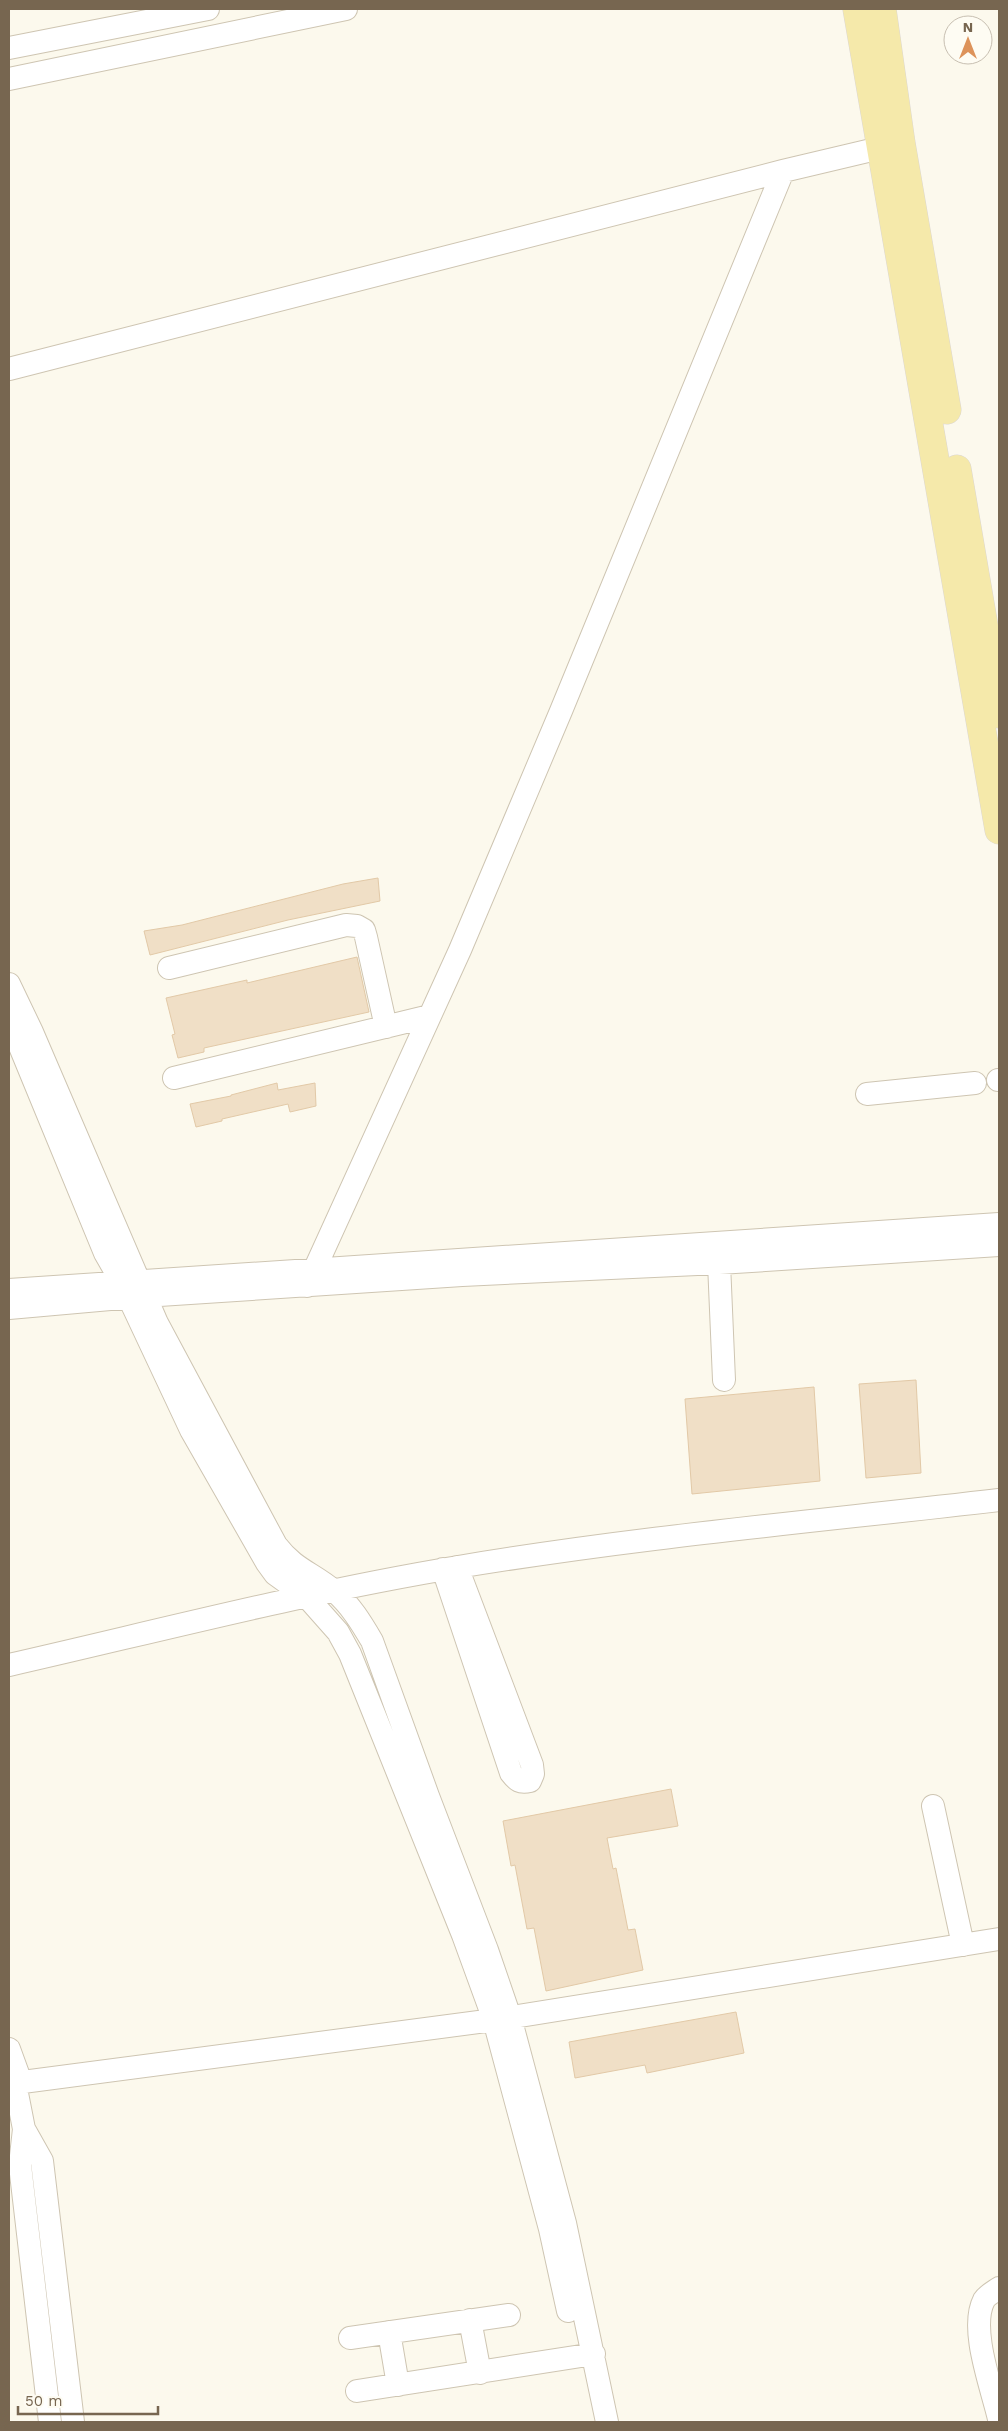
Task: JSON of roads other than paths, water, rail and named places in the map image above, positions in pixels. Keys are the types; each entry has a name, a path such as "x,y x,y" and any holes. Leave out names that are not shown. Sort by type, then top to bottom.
{"main road":[{"path":"857,9 891,145 999,714"},
{"path":"882,9 891,145 999,830"}],"street":[{"path":"9,48 208,9"},
{"path":"9,79 346,9"},
{"path":"174,16 179,45"},
{"path":"9,369 891,145"},
{"path":"311,1277 430,1016 561,712 783,171"},
{"path":"169,968 346,925 358,926 364,930 366,937 386,1027"},
{"path":"9,984 32,1032 191,1430 267,1563 275,1574 307,1597 338,1632 350,1654 463,1935 502,2019"},
{"path":"174,1078 430,1016"},
{"path":"9,1020 105,1253 133,1288 276,1545 300,1570 334,1591 360,1620 372,1641 428,1796 487,1950 502,2019 565,2222 586,2356 592,2422"},
{"path":"867,1094 975,1082"},
{"path":"9,1290 133,1288 311,1277 999,1224"},
{"path":"311,1277 462,1275 719,1263 999,1244"},
{"path":"719,1263 724,1380"},
{"path":"9,1308 133,1288"},
{"path":"9,1665 334,1591 450,1568 573,1549 999,1500"},
{"path":"450,1568 532,1765 533,1774 530,1781 522,1782 511,1773 450,1568"},
{"path":"933,1806 962,1945"},
{"path":"15,2083 502,2019 999,1939"},
{"path":"9,2049 24,2129 20,2165 50,2422"},
{"path":"24,2129 42,2162 73,2422"},
{"path":"999,2288 985,2298 979,2315 980,2341 999,2419"},
{"path":"350,2338 509,2314"},
{"path":"470,2320 480,2373"},
{"path":"390,2332 398,2385"},
{"path":"358,2391 586,2356"},
{"path":"586,2356 607,2422"}]}
